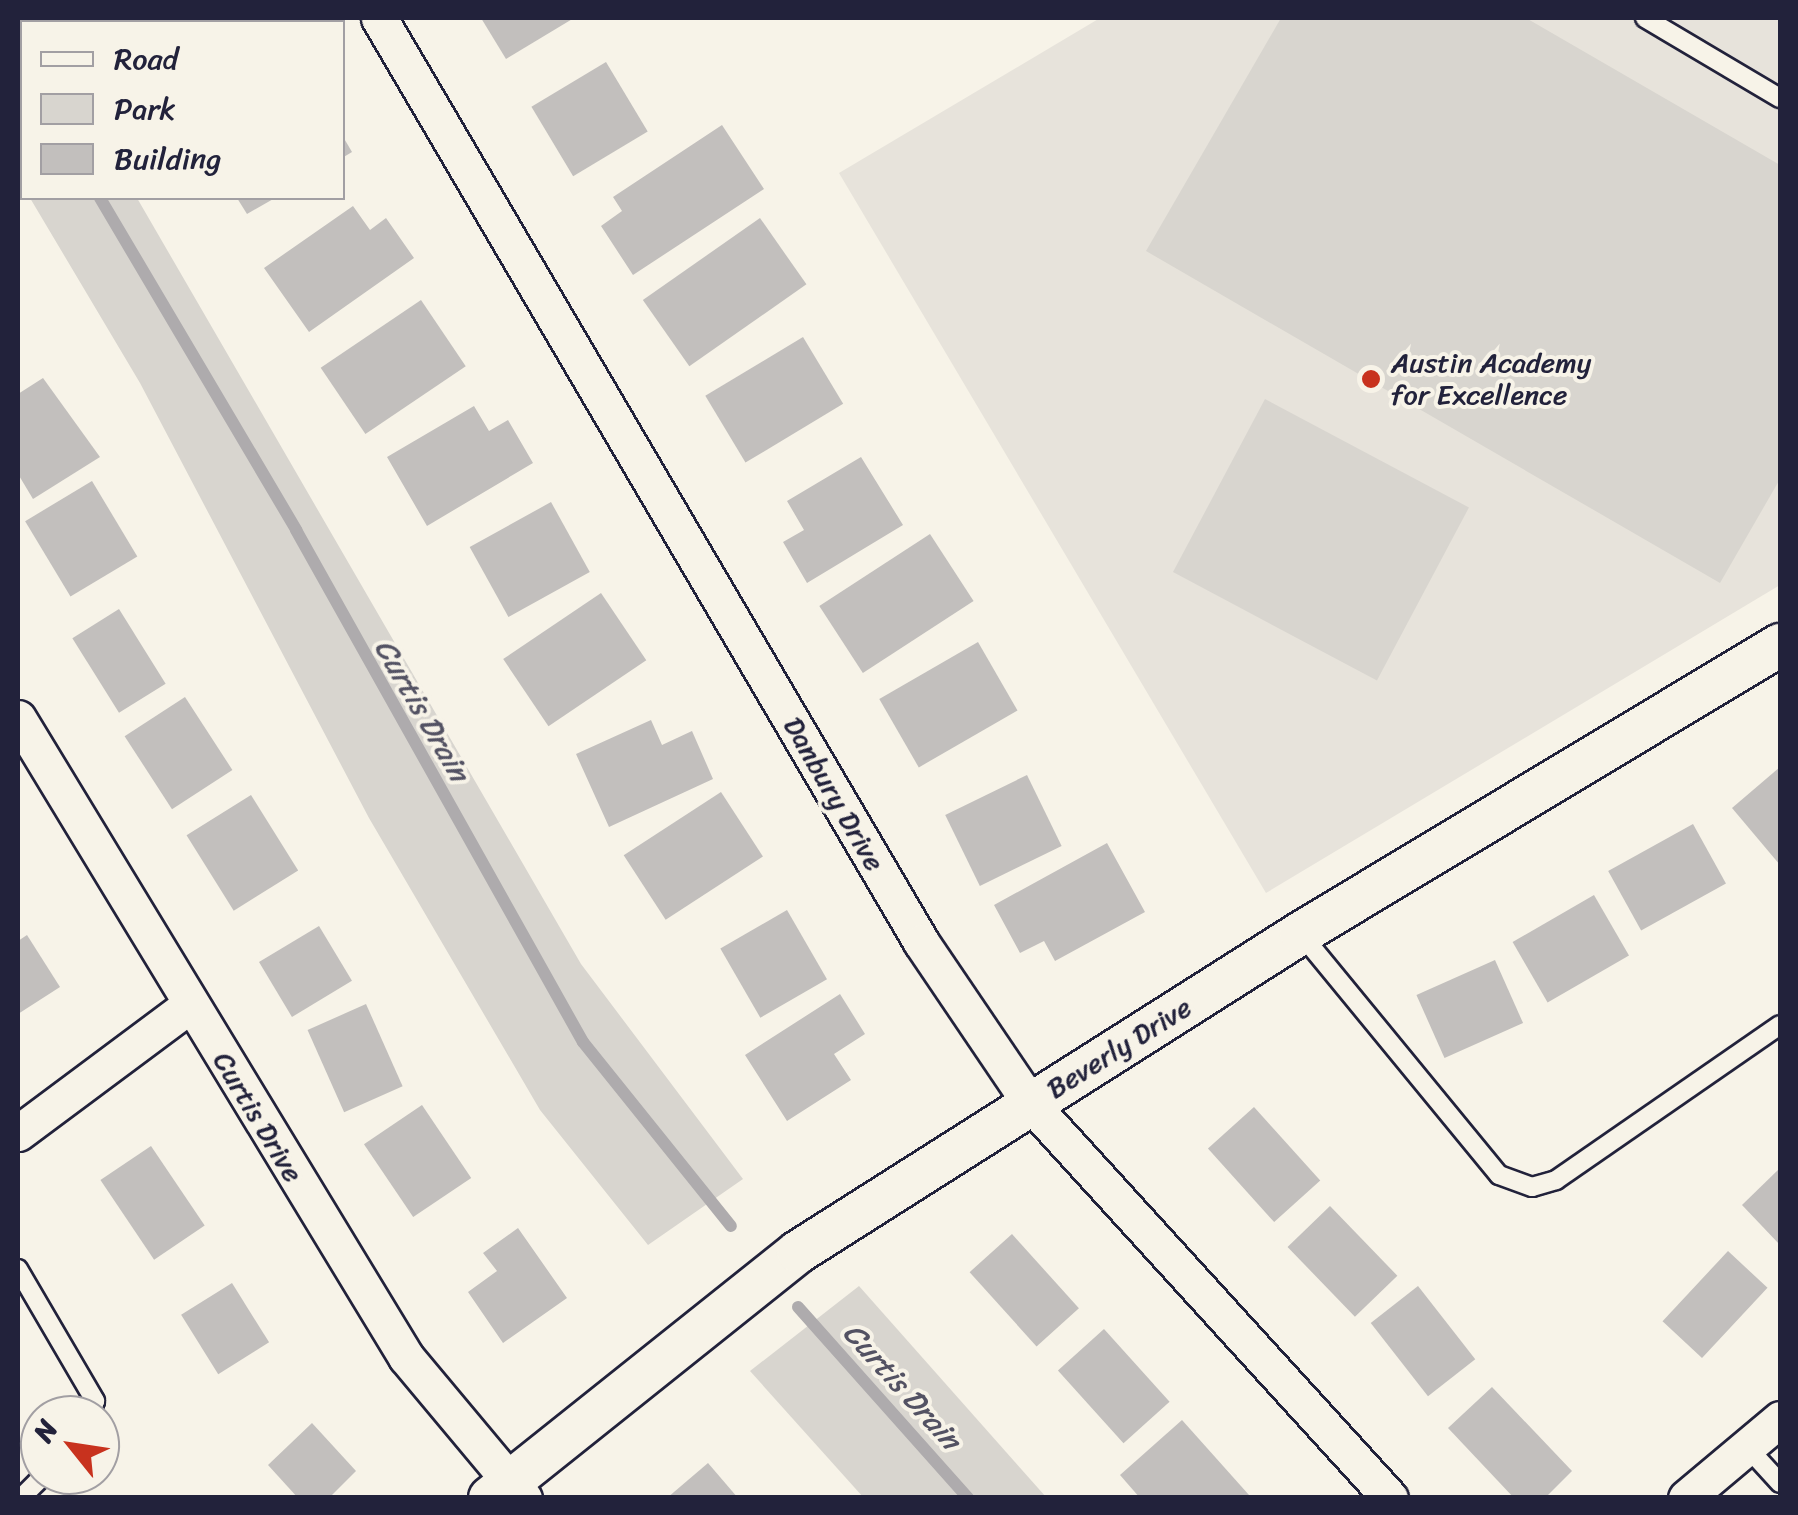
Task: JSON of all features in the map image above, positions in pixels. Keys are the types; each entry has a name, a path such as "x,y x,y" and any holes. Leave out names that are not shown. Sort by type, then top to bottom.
{"street":[{"name":"Danbury Drive","path":"379,18 910,924 1030,1103 1390,1498"},
{"name":"Beverly Drive","path":"507,1492 798,1252 1301,934 1780,645"},
{"name":"Curtis Drive","path":"18,718 406,1358 507,1492"},
{"path":"18,1133 190,1006"},
{"path":"1686,1498 1780,1419"}],"lane":[{"path":"1645,18 1780,98"},
{"path":"1301,934 1500,1175 1532,1187 1556,1180 1780,1026"},
{"path":"18,1269 90,1395"},
{"path":"1747,1447 1780,1484"}],"shaded area":[{"name":"Austin Academy for Excellence","path":"1100,18 1780,18 1780,585 1266,893 839,173"}],"green space":[{"path":"18,18 33,18 20,20 20,180"},
{"path":"1281,18 1526,18 1780,165 1780,479 1720,583 1146,251"},
{"path":"31,200 138,200 581,964 743,1179 648,1245 540,1110 369,818 140,383"},
{"path":"1265,399 1469,507 1377,681 1173,572"},
{"path":"859,1286 1046,1497 863,1497 750,1371"}],"building":[{"path":"269,18 270,20 212,20"},
{"path":"481,18 574,18 506,59"},
{"path":"606,62 648,131 573,176 531,107"},
{"path":"722,125 764,189 633,275 601,226 622,211 613,197"},
{"path":"238,200 272,200 247,214"},
{"path":"353,206 370,230 386,218 414,258 309,332 264,268"},
{"path":"760,218 806,284 689,366 643,300"},
{"path":"421,300 466,366 365,434 321,368"},
{"path":"803,337 843,404 745,463 705,396"},
{"path":"43,378 100,457 33,499 18,474 18,394"},
{"path":"474,406 489,431 508,420 533,463 427,526 387,457"},
{"path":"861,457 903,525 807,583 783,542 804,530 787,501"},
{"path":"92,481 137,556 70,597 25,521"},
{"path":"551,502 590,572 508,617 470,547"},
{"path":"930,534 974,601 863,673 819,606"},
{"path":"601,593 646,660 548,726 503,659"},
{"path":"119,609 166,684 119,713 72,638"},
{"path":"978,642 1018,710 919,767 879,699"},
{"path":"185,697 232,770 172,809 125,736"},
{"path":"651,720 662,745 692,731 713,779 609,827 576,754"},
{"path":"1780,767 1780,865 1732,808"},
{"path":"1027,775 1062,846 980,886 945,815"},
{"path":"721,792 763,857 666,920 624,855"},
{"path":"251,795 298,870 234,911 187,835"},
{"path":"1693,824 1726,883 1641,931 1608,871"},
{"path":"1107,843 1145,912 1055,961 1044,941 1020,953 994,905"},
{"path":"1594,895 1629,956 1548,1003 1513,942"},
{"path":"787,910 827,979 760,1018 720,948"},
{"path":"319,926 352,981 292,1017 259,962"},
{"path":"27,935 60,987 18,1014 18,941"},
{"path":"1495,960 1523,1023 1444,1058 1416,995"},
{"path":"840,994 865,1034 834,1054 851,1080 787,1121 745,1055"},
{"path":"366,1004 403,1086 344,1112 308,1030"},
{"path":"422,1105 471,1178 413,1217 364,1144"},
{"path":"1254,1107 1320,1181 1274,1222 1208,1148"},
{"path":"151,1146 205,1226 154,1260 100,1180"},
{"path":"1780,1168 1780,1245 1742,1205"},
{"path":"1330,1206 1397,1276 1355,1317 1288,1247"},
{"path":"518,1228 567,1298 503,1343 468,1292 497,1271 483,1253"},
{"path":"1012,1234 1079,1308 1037,1346 970,1272"},
{"path":"1728,1251 1767,1288 1702,1358 1663,1321"},
{"path":"232,1283 269,1342 218,1374 181,1315"},
{"path":"1418,1286 1475,1359 1428,1396 1371,1323"},
{"path":"1104,1329 1170,1402 1123,1443 1058,1370"},
{"path":"1492,1387 1572,1471 1545,1498 1514,1498 1448,1428"},
{"path":"1182,1420 1249,1495 1247,1498 1140,1498 1120,1475"},
{"path":"312,1423 356,1471 329,1498 298,1498 268,1465"},
{"path":"708,1463 738,1498 667,1498"}],"waterway":[{"name":"Curtis Drain","path":"18,61 20,65"},
{"name":"Curtis Drain","path":"101,200 296,530 583,1042 731,1226"},
{"name":"Curtis Drain","path":"798,1307 968,1498"}],"place":[{"name":"Austin Academy for Excellence","path":"1371,379"}]}
